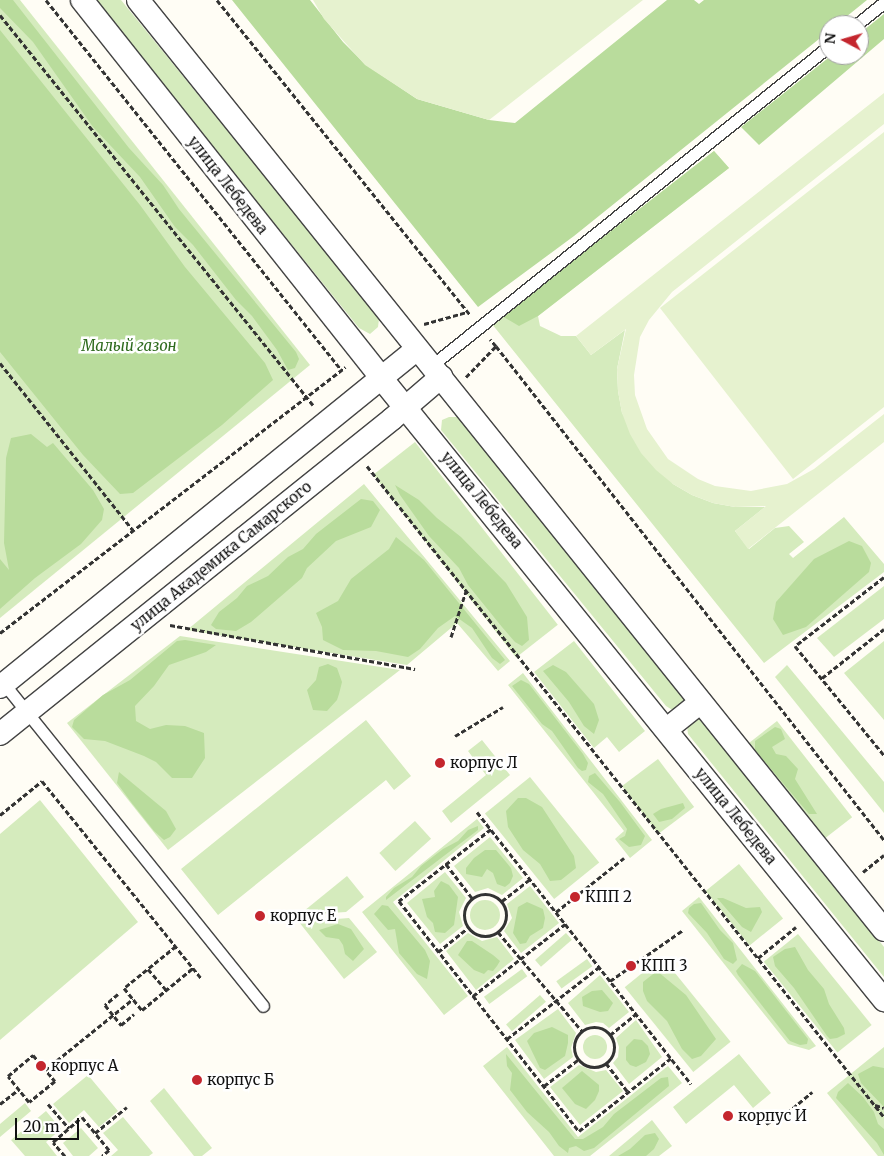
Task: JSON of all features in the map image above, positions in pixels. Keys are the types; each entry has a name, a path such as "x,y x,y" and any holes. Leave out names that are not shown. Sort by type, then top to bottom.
{"street":[{"name":"улица Лебедева","path":"82,0 382,379 884,1000"},
{"path":"138,0 884,930"},
{"path":"1,683 382,379 430,364"},
{"name":"улица Академика Самарского","path":"0,734 406,407 430,364"},
{"path":"666,729 702,702"}],"lane":[{"path":"868,15 884,2"},
{"path":"430,364 819,54"},
{"path":"1,683 264,1006"}],"path":[{"path":"0,633 341,370 46,0"},
{"path":"0,15 306,398"},
{"path":"496,346 884,840"},
{"path":"0,363 133,530"},
{"path":"364,462 884,1117"},
{"path":"884,577 795,646 884,755"},
{"path":"451,637 466,591"},
{"path":"162,623 415,669"},
{"path":"822,678 884,630"},
{"path":"455,736 503,707"},
{"path":"0,815 42,781 201,978"},
{"path":"477,812 691,1084"},
{"path":"490,829 399,901 579,1131 671,1058"},
{"path":"556,912 624,858"},
{"path":"446,864 472,898"},
{"path":"502,902 530,879"},
{"path":"478,894 491,894 502,902 507,914 503,927 498,932 486,936 473,932 468,928 465,922 464,909 472,898 478,894"},
{"path":"473,996 565,924"},
{"path":"438,952 468,928"},
{"path":"610,981 682,930"},
{"path":"498,932 582,1031"},
{"path":"176,946 124,988 132,999 142,1010 193,968"},
{"path":"507,1039 599,967"},
{"path":"148,969 166,990"},
{"path":"118,994 104,1005 121,1025 134,1014"},
{"path":"45,1070 132,999"},
{"path":"610,1035 636,1014"},
{"path":"594,1027 600,1028 610,1035 613,1040 613,1053 606,1063 595,1067 583,1063 579,1059 574,1048 575,1041 582,1031 594,1027"},
{"path":"33,1055 55,1081 29,1102 19,1089 8,1076 33,1055"},
{"path":"544,1086 579,1059"},
{"path":"606,1063 628,1092"},
{"path":"0,1104 19,1089"},
{"path":"766,1124 787,1113 812,1092"},
{"path":"48,1104 68,1128"},
{"path":"874,1104 884,1108"},
{"path":"95,1133 127,1107"},
{"path":"64,1156 53,1142 82,1117 109,1150 102,1156"}],"green space":[{"name":"Малый газон","path":"0,0 20,0 310,365 0,618"},
{"path":"0,0 13,0 129,148 163,185 179,209 296,352 299,359 295,368 288,370 277,350 252,316 236,300 193,245 175,227 140,177 93,127 33,42 0,8"},
{"path":"94,0 121,0 376,313 379,319 378,327 370,334 359,328"},
{"path":"232,0 310,0 343,42 365,64 417,99 489,120 515,123 667,0 694,0 699,4 704,0 867,0 848,15 819,15 819,39 574,236 478,307"},
{"path":"313,0 643,0 489,120 417,99 365,65 324,19"},
{"path":"884,14 884,39 869,52 869,26"},
{"name":"Малый газон","path":"0,30 140,205 185,267 265,363 273,380 222,425 133,493 120,494 83,455 0,352"},
{"path":"819,65 853,65 759,145 741,127"},
{"path":"884,93 884,124 672,292 649,320 640,337 634,375 635,395 647,429 668,459 698,479 715,486 751,491 787,484 814,469 884,414 884,442 748,549 735,531 766,506 735,507 713,503 692,495 673,484 656,470 641,453 630,434 622,413 617,369 626,329 591,355 576,336"},
{"path":"884,132 884,407 793,479 660,308"},
{"path":"714,151 729,168 538,316 540,326 561,336 576,336 591,355 625,330 617,369 622,413 673,484 692,495 713,503 735,507 765,507 735,531 749,549 775,528 789,526 804,542 789,554 793,558 844,517 884,564 884,572 764,663 492,324"},
{"path":"714,151 729,168 538,316 519,326 502,316"},
{"path":"449,417 458,417 683,695 684,703 674,711 666,706 441,430 442,420"},
{"path":"31,434 47,447 53,443 93,490 104,509 102,520 81,544 35,578 0,609 0,559 9,570 4,543 6,458 11,438"},
{"path":"415,442 558,625 516,657 373,475"},
{"path":"364,484 510,661 498,671 457,623 407,665 187,630"},
{"path":"395,485 419,500 437,518 461,537 506,583 527,617 529,640 522,646 515,642 502,627 468,585 459,568 429,536"},
{"path":"361,499 373,501 380,510 371,527 336,541 307,568 302,578 251,622 236,631 216,629 211,625 219,612 237,598 247,586 268,576 288,557 303,549 316,534"},
{"path":"396,537 424,560 505,660 500,664 492,658 472,628 455,616 438,628 420,649 408,657 376,651 343,650 323,640 322,627 316,613 338,601 351,579 389,549"},
{"path":"849,541 862,546 871,563 869,572 806,627 783,635 773,619 776,602 814,559"},
{"path":"884,586 884,619 834,657 817,638"},
{"path":"180,636 400,670 168,850 67,723"},
{"path":"185,640 216,645 206,652 169,665 154,686 135,706 136,721 150,729 166,725 185,726 204,733 205,758 192,778 172,778 156,762 105,741 84,739 72,727 74,720 103,695 130,680 177,641"},
{"path":"574,641 645,731 619,752 607,737 594,748 534,672"},
{"path":"884,641 884,720 844,673"},
{"path":"328,664 337,668 342,682 339,694 337,700 327,711 313,710 307,690 316,680 319,667"},
{"path":"553,665 566,672 594,704 599,720 594,734 584,726 569,702 543,671"},
{"path":"787,665 884,782 884,813 775,677"},
{"path":"523,673 652,840 630,858 615,839 624,831 508,685"},
{"path":"521,680 529,684 583,754 588,763 586,770 582,771 578,768 552,731 542,724 512,686"},
{"path":"702,717 884,947 884,977 688,734 687,726 692,720"},
{"path":"366,720 411,776 394,790 386,780 218,915 181,869"},
{"path":"777,721 852,817 822,841 747,744"},
{"path":"775,727 781,729 785,739 772,747 776,754 786,756 798,769 795,779 817,814 809,814 755,750 755,741"},
{"path":"482,740 510,775 451,823 442,811 486,775 468,751"},
{"path":"658,759 694,807 658,834 622,786"},
{"path":"119,772 166,811 176,829 170,837 164,840 154,831 131,802 117,783"},
{"path":"595,773 620,802 645,836 641,845 629,847 619,839 625,836 627,829 603,794 588,782 589,776"},
{"path":"530,777 599,862 554,899 485,814"},
{"path":"518,798 526,798 542,807 574,856 576,868 561,880 550,881 540,864 523,850 508,827 506,811"},
{"path":"40,800 138,922 0,1040 0,834"},
{"path":"683,803 685,808 672,819 659,822 653,814 661,809"},
{"path":"477,819 484,828 393,902 468,996 444,1015 362,912"},
{"path":"415,821 431,839 395,871 379,853"},
{"path":"478,826 478,830 386,900 386,897 394,888 412,877 421,866 443,849 458,841 468,830"},
{"path":"490,837 523,878 502,895 488,888 475,892 454,866"},
{"path":"485,850 496,850 511,868 513,876 510,883 505,887 497,884 493,873 487,869 482,877 466,874 466,868 474,858"},
{"path":"739,864 783,918 750,945 706,891"},
{"path":"445,872 466,898 459,912 463,926 440,944 407,903"},
{"path":"347,876 364,897 346,912 299,915"},
{"path":"441,881 449,885 458,897 454,925 445,933 435,932 433,923 427,917 422,899 435,897 434,891"},
{"path":"530,886 559,923 521,953 504,931 512,918 507,904"},
{"path":"699,897 816,1046 809,1050 788,1044 682,911"},
{"path":"717,898 723,898 746,908 760,907 762,912 751,932 742,927"},
{"path":"485,900 491,901 499,909 499,921 491,929 485,930 479,929 471,921 470,915 471,909 479,901"},
{"path":"527,902 543,909 545,918 543,928 530,936 526,943 520,944 513,933 518,907"},
{"path":"701,903 720,930 733,943 737,960 733,964 724,959 707,933 688,913 689,908 694,904"},
{"path":"382,905 388,906 425,950 430,961 427,979 417,974 399,953 395,929 388,930 374,914"},
{"path":"349,918 377,952 344,979 299,922"},
{"path":"338,924 351,929 364,949 353,961 345,954 339,939 326,937 319,930"},
{"path":"468,933 482,941 497,937 514,959 476,990 446,951"},
{"path":"566,933 572,940 541,967 535,960"},
{"path":"798,934 872,1025 837,1053 764,962"},
{"path":"467,941 472,941 500,961 493,971 488,970 484,974 474,970 458,955"},
{"path":"795,947 808,970 824,989 829,1004 844,1028 845,1034 830,1039 794,988 775,966 773,957 785,949"},
{"path":"662,957 731,1042 693,1072 625,987"},
{"path":"587,959 592,966 562,989 556,981"},
{"path":"742,964 755,971 808,1039 807,1044 800,1045 790,1041 738,975 736,971"},
{"path":"522,969 527,976 489,1004 484,997"},
{"path":"657,971 686,995 716,1039 701,1056 692,1059 682,1049 667,1021 647,1001 643,991 643,982"},
{"path":"600,975 629,1012 609,1028 603,1023 596,1022 585,1025 568,1003"},
{"path":"602,990 613,1003 608,1011 600,1012 583,1006 582,997 592,991"},
{"path":"540,995 546,1002 512,1031 506,1025"},
{"path":"558,1009 576,1033 571,1048 573,1057 544,1079 515,1040"},
{"path":"636,1020 662,1057 629,1084 613,1063 618,1057 619,1047 616,1038"},
{"path":"552,1027 568,1035 568,1043 565,1056 545,1070 540,1068 527,1041 534,1033"},
{"path":"595,1035 604,1038 607,1047 604,1056 595,1059 586,1056 583,1047 586,1038"},
{"path":"634,1039 642,1040 648,1046 650,1054 646,1062 636,1067 630,1065 626,1060 626,1047"},
{"path":"507,1047 578,1137 668,1066 682,1083 590,1156 554,1156 483,1066"},
{"path":"884,1047 884,1156 878,1156 827,1093"},
{"path":"506,1054 575,1139 583,1139 603,1127 614,1114 661,1078 668,1077 669,1086 594,1148 584,1151 576,1146 569,1148 568,1153 527,1112 510,1090 512,1073 507,1066"},
{"path":"739,1054 771,1093 753,1108 734,1085 686,1124 673,1107"},
{"path":"579,1065 596,1072 606,1070 623,1091 580,1125 550,1087"},
{"path":"873,1066 884,1068 884,1107 861,1083 858,1074"},
{"path":"582,1071 599,1085 599,1091 595,1100 586,1109 575,1104 562,1088"},
{"path":"88,1075 118,1111 99,1127 84,1110 69,1123 53,1104"},
{"path":"848,1083 863,1097 874,1112 878,1124 884,1129 884,1155 877,1143 836,1098 838,1092"},
{"path":"164,1088 212,1148 202,1156 194,1156 150,1101"},
{"path":"25,1103 31,1111 0,1137 0,1124"},
{"path":"46,1111 61,1129 46,1142 57,1156 25,1156 11,1140"},
{"path":"123,1117 153,1153 149,1156 111,1156 118,1150 103,1133"},
{"path":"652,1120 672,1146 659,1156 609,1156"},
{"path":"81,1128 98,1148 89,1156 73,1156 63,1143"},
{"path":"655,1133 659,1139 654,1149 646,1156 618,1156 630,1149 645,1135"}],"place":[{"name":"корпус Л","path":"440,763"},
{"name":"КПП 2","path":"575,897"},
{"name":"корпус Е","path":"260,916"},
{"name":"КПП 3","path":"631,966"},
{"name":"корпус А","path":"41,1066"},
{"name":"корпус Б","path":"197,1080"},
{"name":"корпус И","path":"728,1116"}]}
